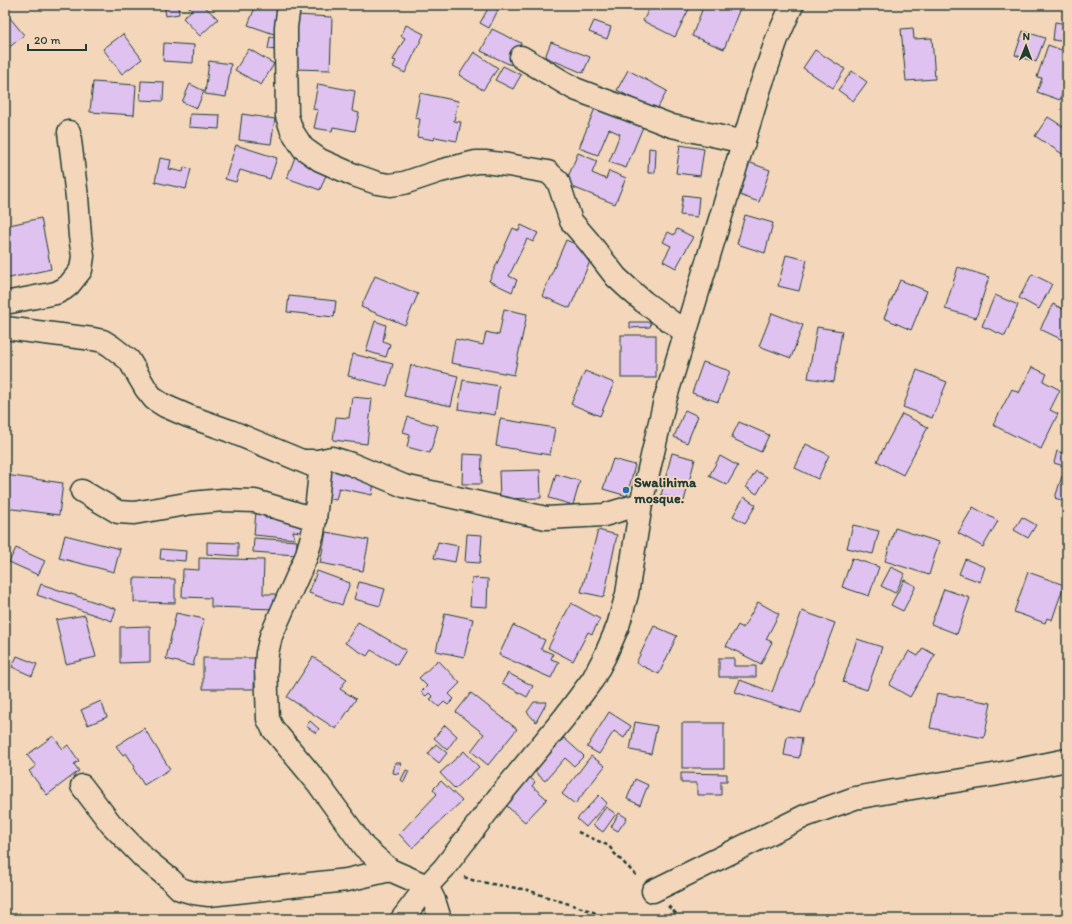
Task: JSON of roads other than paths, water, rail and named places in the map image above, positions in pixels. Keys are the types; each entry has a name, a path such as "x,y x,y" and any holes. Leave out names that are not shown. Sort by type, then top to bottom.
{"street":[{"path":"289,5 286,34 287,116 292,131 303,148 320,160 354,175 377,183 390,185 404,183 440,171 476,162 508,165 548,172 558,181 571,221 616,277 644,302 685,332"},
{"path":"402,919 427,886 444,868 497,799 564,718 593,678 605,656 618,626 627,594 641,504 665,400 759,91 777,39 792,5"},
{"path":"521,57 575,90 672,126 744,142"},
{"path":"5,303 56,293 69,285 81,270 83,256 69,132"},
{"path":"5,328 93,338 103,341 128,360 154,399 165,406 304,461 319,470 320,474 313,533 306,557 271,636 267,653 266,667 268,719 273,729 317,782 364,847 390,870 427,886 434,900 440,919"},
{"path":"304,461 318,461 332,458 351,464 404,486 546,518 604,515 641,504"},
{"path":"82,491 118,512 134,513 192,503 223,500 255,501 315,519"},
{"path":"653,891 805,816 855,798 993,775 1067,760"},
{"path":"82,786 111,824 144,858 180,889 194,893 209,895 312,884 346,880 390,870"}],"place":[{"name":"Swalihima mosque.","path":"626,490"}]}
